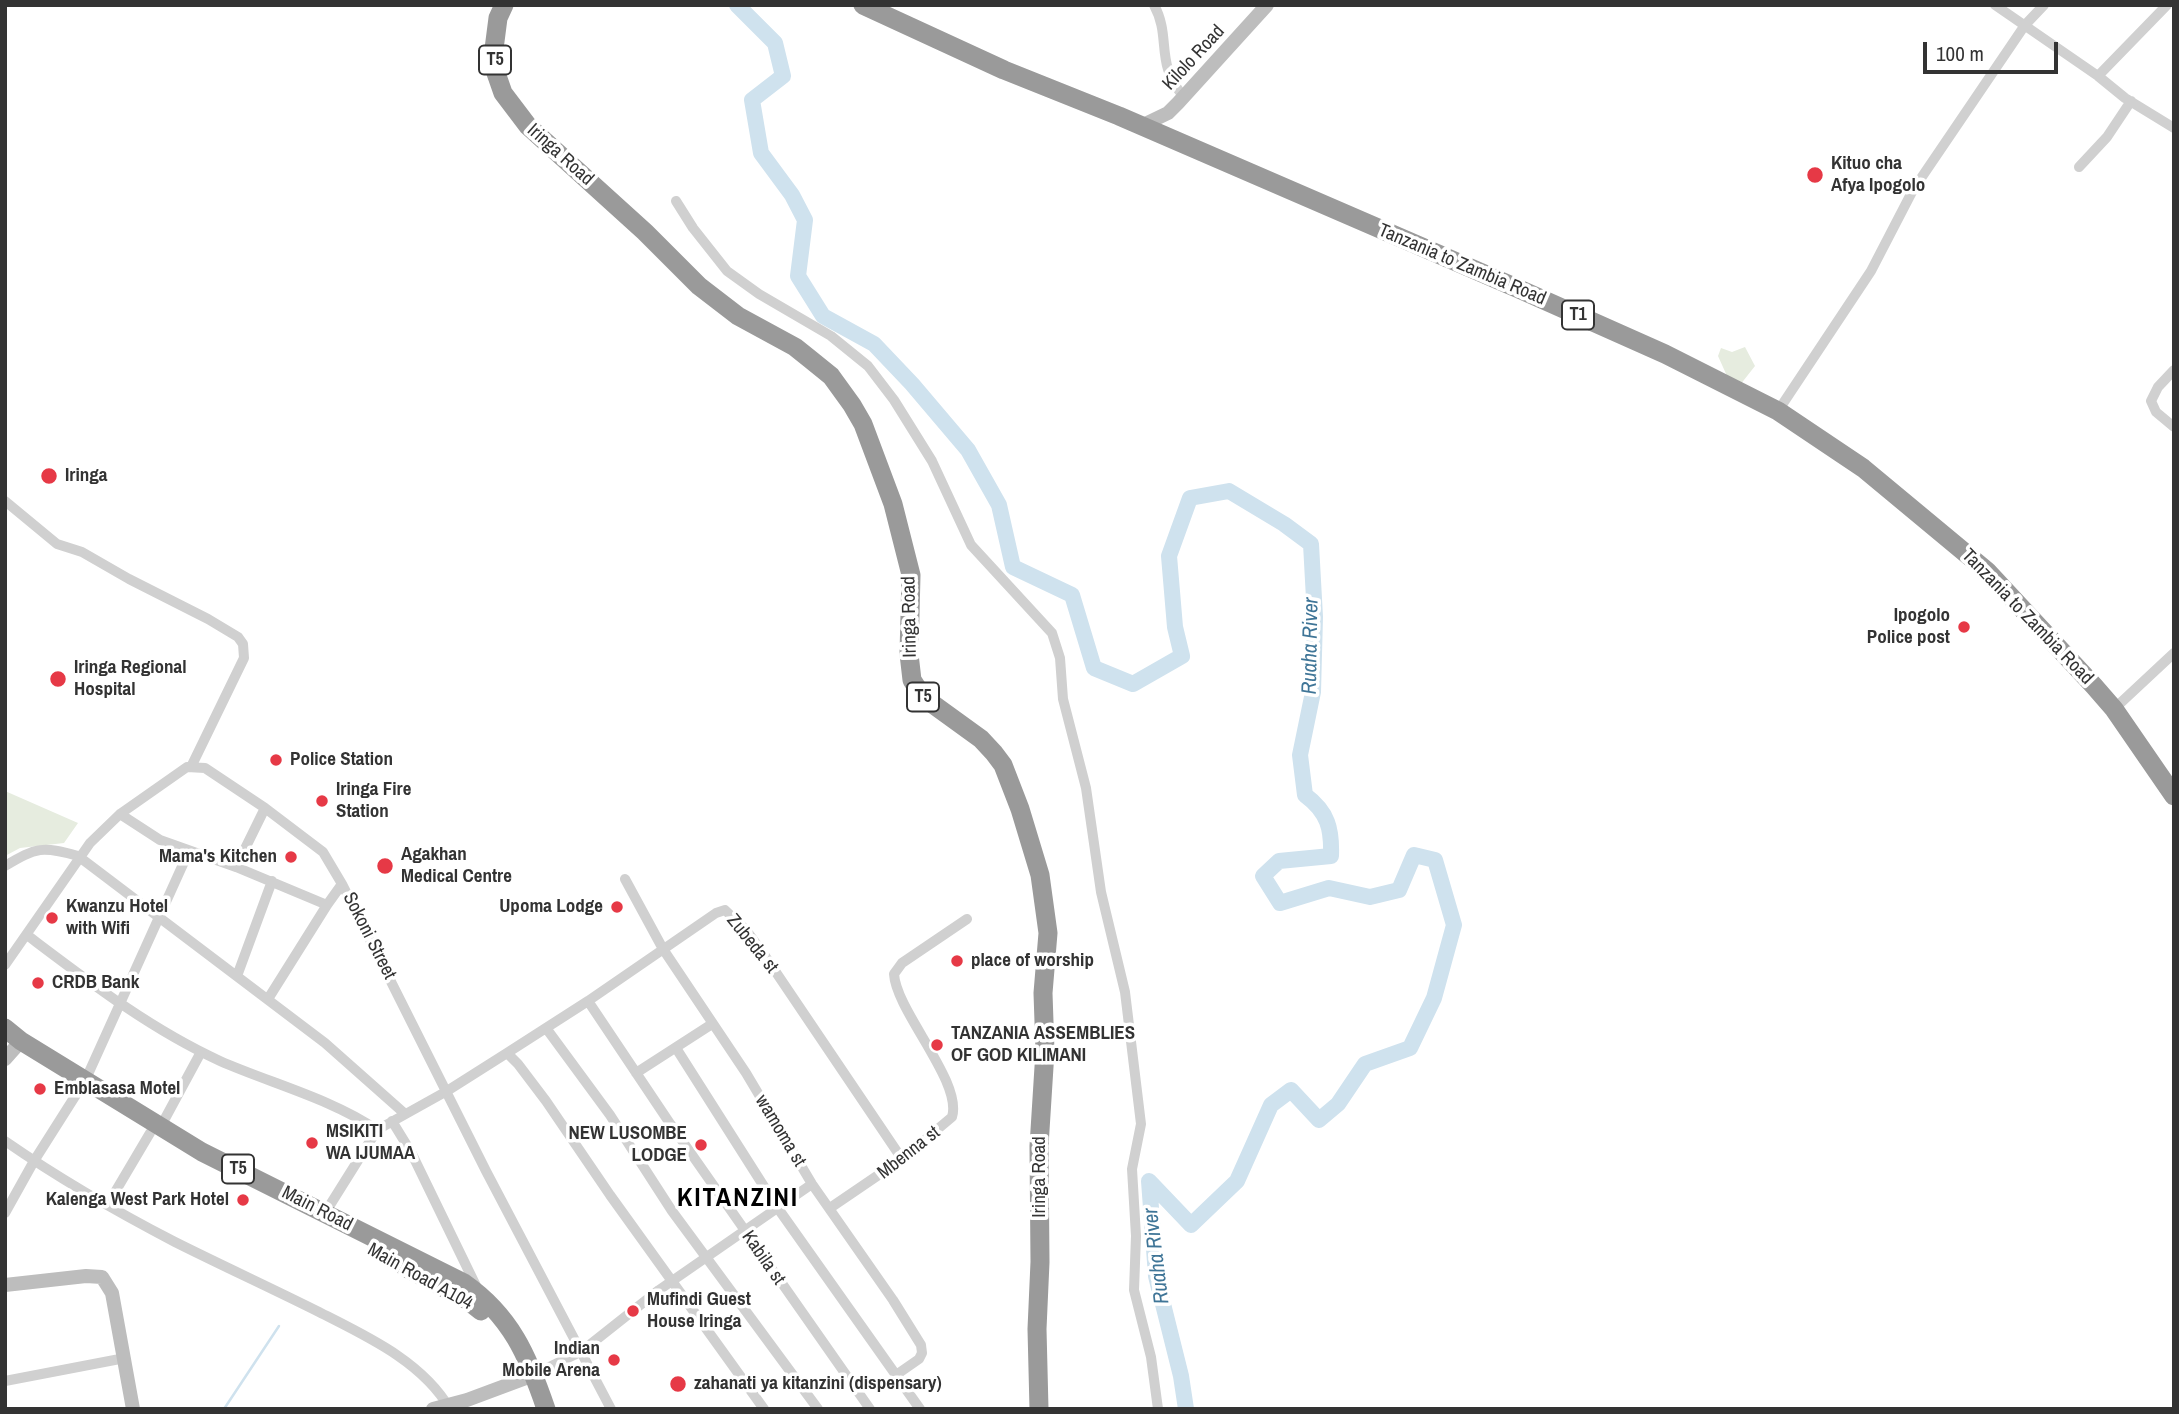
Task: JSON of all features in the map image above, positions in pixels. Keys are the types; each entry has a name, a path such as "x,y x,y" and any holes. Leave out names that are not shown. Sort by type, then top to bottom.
{"highway":[{"name":"Iringa Road","path":"504,5 498,18 494,49 495,73 503,93 527,126 635,223 699,286 738,316 795,347 831,376 842,391 863,424 893,504 902,537 911,575 909,654 912,680 923,697 981,739 1003,765 1020,809 1040,875 1048,933 1043,993 1045,1051 1039,1146 1039,1409"},
{"name":"Tanzania to Zambia Road","path":"868,6 1004,70 1141,126 1665,354 1778,411 1863,468 1987,571 2114,709 2168,775 2174,796"},
{"name":"Main Road","path":"5,1028 11,1048 82,1086 155,1130 464,1283 475,1298"},
{"name":"Main Road A104","path":"155,1130 202,1163 475,1298 529,1377 536,1409"},
{"name":"T5","path":"529,1377 546,1409"}],"street":[{"path":"1154,5 1159,15 1168,74 1184,97"},
{"name":"Kilolo Road","path":"1141,126 1168,113 1267,5"},
{"path":"1995,5 2131,101 2172,124"},
{"path":"1778,411 1871,271 1919,180 2025,25 2044,5"},
{"path":"2098,76 2167,5"},
{"path":"2079,167 2107,137 2131,101"},
{"path":"676,201 693,228 727,271 759,295 831,336 868,366 894,400 932,461 971,545 1052,633 1060,658 1063,699 1086,788 1101,892 1125,992 1142,1124 1132,1169 1136,1236 1134,1290 1151,1357 1158,1409"},
{"path":"2174,370 2158,387 2151,401 2156,412 2174,427"},
{"path":"5,501 57,544 82,552 238,637 243,644 244,658 191,766 120,814 78,856 5,965"},
{"path":"2114,709 2174,653"},
{"name":"Sokoni Street","path":"191,766 205,768 265,808 323,852 342,884 486,1171 611,1409"},
{"path":"236,867 265,808"},
{"path":"120,814 160,839 272,881 327,905"},
{"path":"5,866 29,852 50,848 78,856 325,1043 404,1113"},
{"path":"5,1213 34,1161 82,1086 189,851"},
{"name":"wamoma st","path":"625,879 663,949 746,1073 812,1184 921,1345 922,1353 919,1359 896,1376"},
{"path":"237,976 272,881"},
{"path":"268,999 342,884"},
{"name":"Zubeda st","path":"377,1130 447,1091 588,1001 716,913 725,910 765,956 902,1159"},
{"name":"Mbenna st","path":"830,1208 902,1159 952,1117 954,1105 934,1057 901,996 894,974 902,963 967,919"},
{"path":"27,935 121,1004 201,1052 350,1114 377,1130 325,1213"},
{"name":"Kabila st","path":"588,1001 744,1231 870,1409"},
{"path":"636,1073 712,1024"},
{"path":"546,1028 610,1115 672,1211 818,1409"},
{"path":"676,1048 776,1208 920,1409"},
{"path":"108,1204 201,1052"},
{"path":"507,1053 546,1101 764,1409"},
{"path":"392,1121 411,1152 475,1298"},
{"path":"5,1142 172,1240 266,1284 367,1337 421,1374 449,1407"},
{"path":"433,1409 449,1407 529,1377 582,1351 672,1281 812,1184"},
{"path":"5,1285 86,1276 102,1277 113,1293 133,1409"},
{"path":"5,1381 125,1358"}],"shaded area":[{"path":"1745,347 1755,366 1740,385 1727,376 1718,356 1721,348 1732,352"},
{"path":"5,791 78,823 64,843 20,848 5,856"}],"waterway":[{"name":"Ruaha River","path":"737,5 775,43 783,76 752,100 761,153 792,195 805,220 798,276 823,316 874,344 968,450 999,505 1013,567 1072,595 1094,668 1133,684 1182,656 1175,627 1169,556 1190,498 1229,491 1284,524 1311,544 1315,617 1313,692 1300,755 1305,795 1319,808 1327,822 1331,837 1331,856 1279,861 1263,876 1280,903 1329,888 1370,897 1399,890 1414,855 1435,860 1454,925 1434,998 1410,1048 1365,1064 1338,1104 1319,1120 1291,1090 1271,1105 1237,1181 1191,1225 1149,1181 1156,1276 1181,1376 1186,1409"},
{"path":"224,1409 279,1326"}],"place":[{"name":"Kituo cha Afya Ipogolo","path":"1815,175"},
{"name":"Iringa","path":"49,476"},
{"name":"Ipogolo Police post","path":"1964,627"},
{"name":"Iringa Regional Hospital","path":"58,679"},
{"name":"Police Station","path":"276,760"},
{"name":"Iringa Fire Station","path":"322,801"},
{"name":"Mama's Kitchen","path":"291,857"},
{"name":"Agakhan Medical Centre","path":"385,866"},
{"name":"Upoma Lodge","path":"617,907"},
{"name":"Kwanzu Hotel with Wifi","path":"52,918"},
{"name":"place of worship","path":"957,961"},
{"name":"CRDB Bank","path":"38,983"},
{"name":"TANZANIA ASSEMBLIES OF GOD KILIMANI","path":"937,1045"},
{"name":"Emblasasa Motel","path":"40,1089"},
{"name":"MSIKITI WA IJUMAA","path":"312,1143"},
{"name":"NEW LUSOMBE LODGE","path":"701,1145"},
{"name":"Kalenga West Park Hotel","path":"243,1200"},
{"name":"Mufindi Guest House Iringa","path":"633,1311"},
{"name":"Indian Mobile Arena","path":"614,1360"},
{"name":"zahanati ya kitanzini (dispensary)","path":"678,1384"}],"district":[{"name":"KITANZINI","path":"738,1199"}]}
